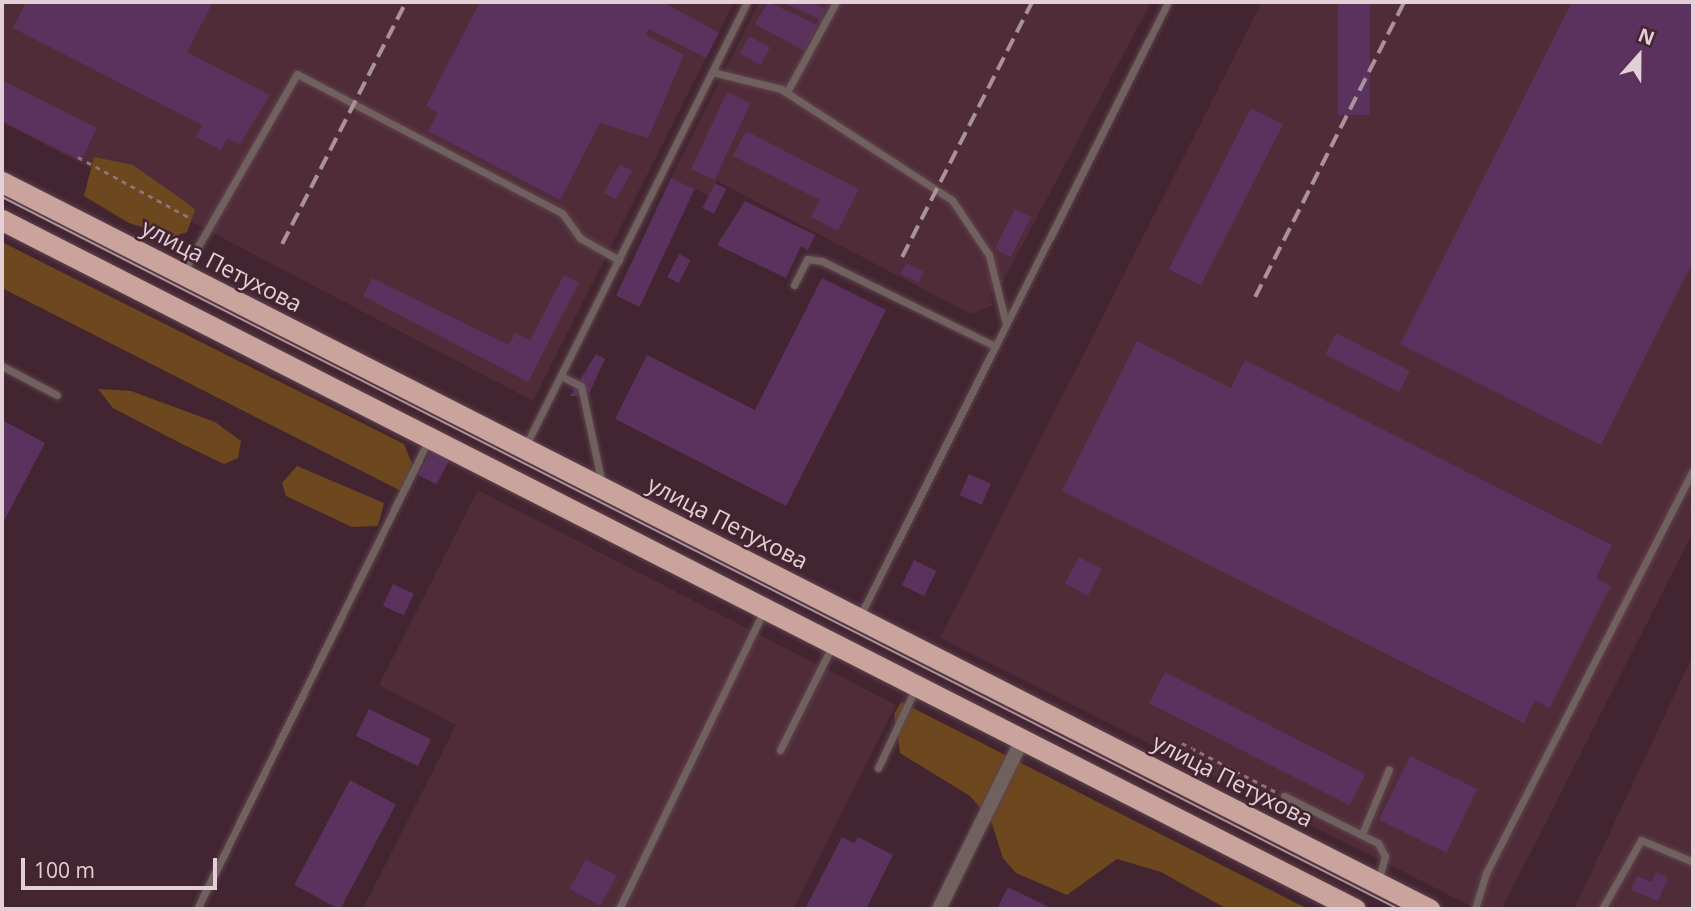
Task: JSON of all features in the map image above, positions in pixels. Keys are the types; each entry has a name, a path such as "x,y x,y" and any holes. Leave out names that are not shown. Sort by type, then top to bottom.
{"highway":[{"name":"улица Петухова","path":"2,182 1429,909"},
{"path":"2,220 1354,909"},
{"path":"256,350 269,318"},
{"path":"351,398 367,368"}],"street":[{"path":"939,909 1022,740"}],"lane":[{"path":"524,448 747,2"},
{"path":"787,92 836,2"},
{"path":"859,620 1005,320 1168,2"},
{"path":"712,72 787,92 952,200 989,255 1005,320"},
{"path":"181,274 297,74 562,213 580,238 619,260"},
{"path":"794,285 807,259 822,261 993,345"},
{"path":"2,366 57,395"},
{"path":"561,376 581,386 603,488"},
{"path":"197,909 429,438"},
{"path":"1475,909 1486,873 1693,471"},
{"path":"619,909 765,609"},
{"path":"780,750 833,644"},
{"path":"878,768 917,686"},
{"path":"1362,834 1389,769"},
{"path":"1284,796 1362,834 1385,856 1378,883"},
{"path":"1602,909 1641,840 1693,862"}],"path":[{"path":"78,157 191,219"},
{"path":"1182,743 1284,796"}],"shaded area":[{"path":"2,2 734,2 533,401 2,122"},
{"path":"759,2 1151,2 1000,287 990,293 993,305 971,314 717,181 709,196 671,178"},
{"path":"1262,2 1693,2 1693,532 1502,909 1477,909 940,638"},
{"path":"94,157 133,165 187,203 195,210 187,232 175,237 129,223 84,196"},
{"path":"2,242 404,444 413,466 401,491 2,288"},
{"path":"98,389 131,391 215,422 241,441 238,458 224,464 180,443 113,408"},
{"path":"297,466 384,503 378,526 352,527 286,496 282,483"},
{"path":"478,490 896,705 793,909 363,909 456,725 379,685"},
{"path":"1693,655 1693,909 1574,909"},
{"path":"901,702 1308,909 1227,909 1161,872 1117,859 1067,895 1016,873 1003,858 991,821 970,796 900,753 894,714"}],"building":[{"path":"26,2 213,2 187,52 270,95 240,144 227,138 221,150 196,137 202,125 13,28"},
{"path":"480,2 663,2 719,33 706,58 649,29 646,35 684,55 648,138 600,123 560,200 428,131 438,113 426,106"},
{"path":"768,2 818,25 804,51 755,24"},
{"path":"782,2 812,2 826,9 821,20"},
{"path":"1338,2 1370,2 1370,115 1338,115"},
{"path":"1572,2 1693,2 1693,262 1601,445 1400,344"},
{"path":"749,36 770,47 761,65 740,54"},
{"path":"2,80 97,128 81,161 2,121"},
{"path":"727,92 751,103 715,180 691,169"},
{"path":"1251,108 1283,124 1201,286 1169,269"},
{"path":"746,131 859,189 838,231 811,217 820,200 733,156"},
{"path":"620,164 632,171 616,200 604,193"},
{"path":"671,178 695,189 640,307 616,296"},
{"path":"715,183 727,189 714,214 702,208"},
{"path":"745,201 815,235 808,250 801,246 786,278 717,245"},
{"path":"1015,209 1031,217 1011,257 995,249"},
{"path":"679,254 691,260 679,283 667,277"},
{"path":"906,263 924,272 918,283 901,274"},
{"path":"564,275 579,283 528,382 363,296 372,278 509,345 515,333 530,340"},
{"path":"822,278 886,310 786,506 615,419 647,355 755,410"},
{"path":"1336,333 1410,371 1399,392 1325,354"},
{"path":"1137,341 1231,388 1245,360 1612,545 1596,578 1611,586 1550,708 1535,700 1524,723 1062,491"},
{"path":"596,354 605,359 588,396 570,396"},
{"path":"2,420 45,443 2,525"},
{"path":"431,450 450,460 436,485 418,475"},
{"path":"969,474 991,484 982,505 960,495"},
{"path":"1079,557 1102,569 1088,596 1065,583"},
{"path":"914,560 936,571 924,596 902,585"},
{"path":"393,584 414,594 404,615 383,606"},
{"path":"1165,672 1365,774 1350,805 1149,703"},
{"path":"369,709 431,739 418,766 356,736"},
{"path":"1410,756 1477,789 1446,853 1379,820"},
{"path":"350,780 396,804 340,909 294,885"},
{"path":"842,837 854,843 858,837 893,855 866,909 805,909"},
{"path":"586,859 617,876 600,906 570,889"},
{"path":"1656,872 1668,878 1658,901 1631,890 1637,876 1652,882"},
{"path":"1008,887 1053,909 997,909"}],"tram line":[{"path":"2,197 1398,909"}],"railway":[{"path":"282,244 406,2"},
{"path":"902,257 1032,2"},
{"path":"1255,297 1404,2"}]}
